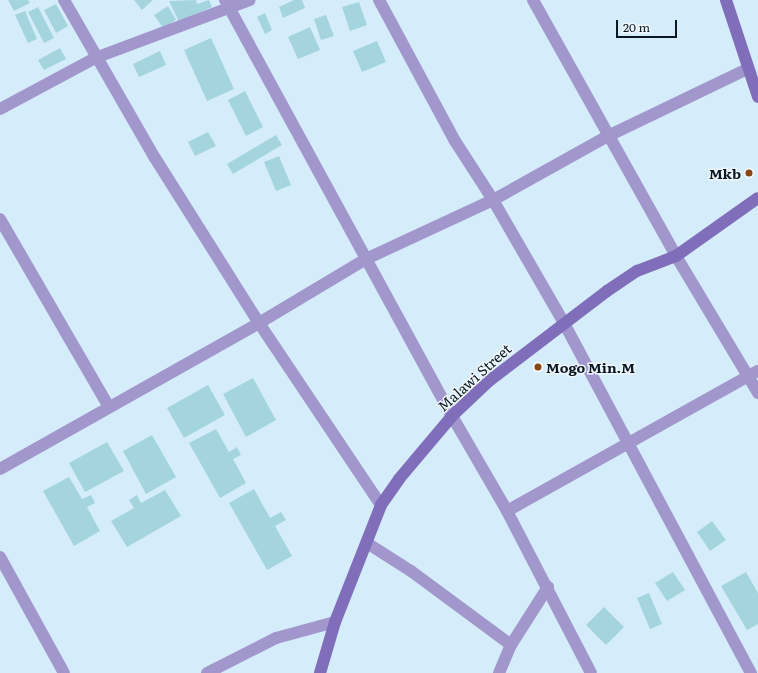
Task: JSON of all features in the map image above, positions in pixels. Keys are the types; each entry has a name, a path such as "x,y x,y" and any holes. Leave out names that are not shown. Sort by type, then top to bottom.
{"street":[{"path":"64,0 96,58 260,323 381,506"},
{"path":"0,109 96,58 227,4 250,0"},
{"path":"380,0 455,141 493,200 564,322 751,673"},
{"path":"533,0 610,135 676,256 753,374 758,393"},
{"path":"726,0 747,69 758,97"},
{"path":"227,4 452,416 507,511 548,587 590,673"},
{"path":"0,469 260,323 366,259 493,200 610,135 747,69"},
{"name":"Malawi Street","path":"320,673 335,622 381,506 403,474 452,416 489,381 564,322 637,271 676,256 758,198"},
{"path":"0,219 109,407"},
{"path":"507,511 753,374"},
{"path":"366,544 411,571 511,645"},
{"path":"0,557 64,673"},
{"path":"499,673 511,645 548,587"},
{"path":"208,673 276,638 335,622"}],"building":[{"path":"8,0 28,0 30,3 14,11"},
{"path":"134,0 153,0 142,10"},
{"path":"196,0 197,4 209,0 212,7 179,22 169,1"},
{"path":"294,0 302,0 305,8 283,18 279,7"},
{"path":"359,2 367,25 350,31 342,7"},
{"path":"56,4 68,26 56,33 44,10"},
{"path":"168,6 176,20 163,28 154,15"},
{"path":"38,7 54,38 44,43 28,12"},
{"path":"25,11 37,39 28,43 15,15"},
{"path":"265,13 272,30 265,34 257,17"},
{"path":"326,15 334,36 321,40 314,19"},
{"path":"310,27 320,50 298,59 288,37"},
{"path":"211,38 234,89 207,101 184,50"},
{"path":"377,41 386,62 362,72 353,51"},
{"path":"60,48 66,59 44,70 38,60"},
{"path":"160,51 166,65 139,77 133,64"},
{"path":"245,91 263,127 246,136 228,100"},
{"path":"208,132 216,146 195,156 188,142"},
{"path":"276,135 282,145 233,174 227,164"},
{"path":"279,156 291,185 276,191 264,162"},
{"path":"253,378 276,420 246,437 223,394"},
{"path":"208,385 225,415 184,438 167,408"},
{"path":"216,429 229,452 237,447 241,455 233,459 246,483 220,498 189,443"},
{"path":"152,435 176,477 146,494 123,451"},
{"path":"107,442 124,471 85,492 69,463"},
{"path":"69,477 82,499 91,495 95,503 87,507 100,531 74,546 43,491"},
{"path":"254,489 270,518 281,512 286,520 275,526 292,556 267,570 229,503"},
{"path":"165,490 181,516 127,547 111,521 134,508 129,500 137,495 141,503"},
{"path":"712,521 726,540 710,551 697,532"},
{"path":"673,572 685,590 667,601 655,583"},
{"path":"746,572 758,593 758,624 747,630 721,586"},
{"path":"649,593 662,624 650,629 637,598"},
{"path":"604,607 624,627 606,645 586,625"}],"place":[{"name":"Mkb","path":"749,173"},
{"name":"Mogo Min.M","path":"538,367"}]}
